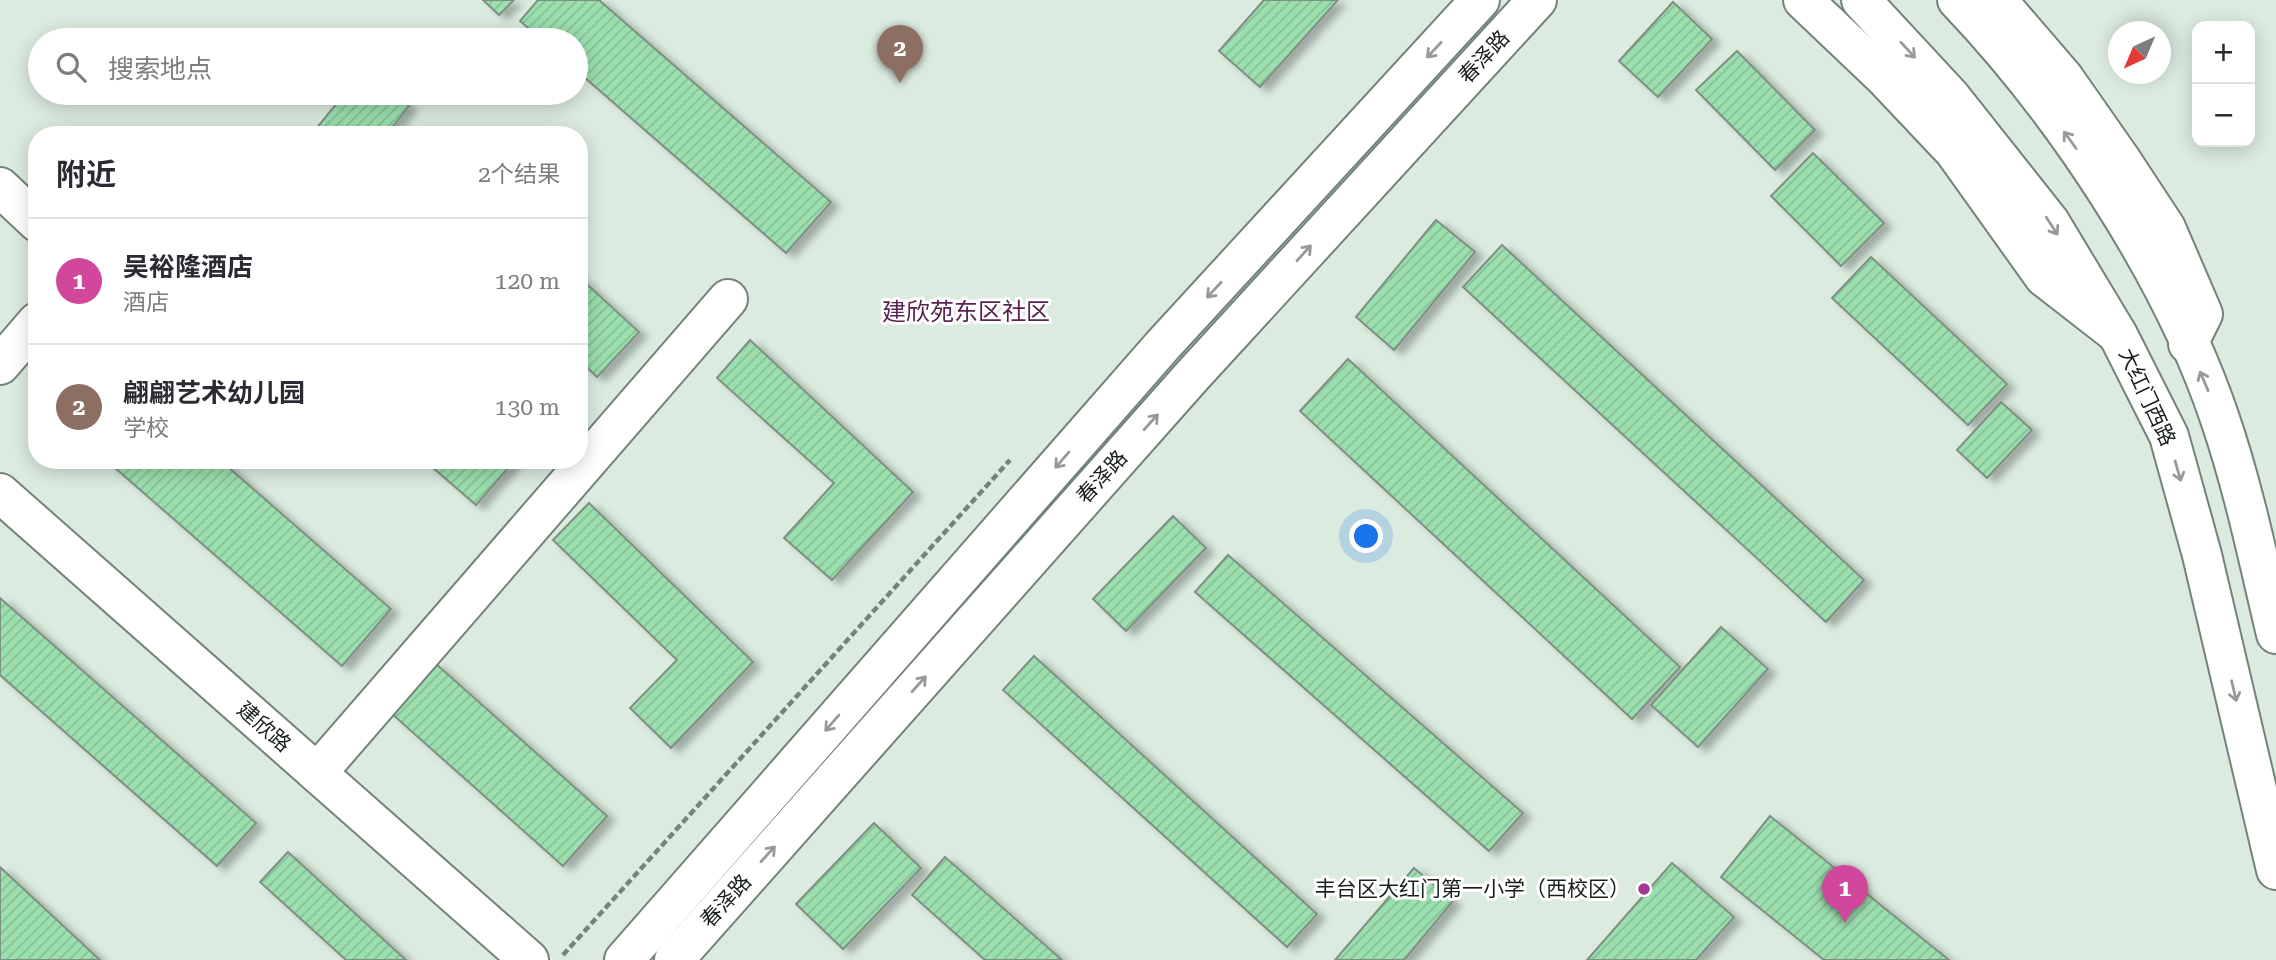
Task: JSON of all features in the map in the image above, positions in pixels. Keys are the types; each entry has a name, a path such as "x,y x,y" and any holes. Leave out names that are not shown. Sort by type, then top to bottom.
{"street":[{"name":"春泽路","path":"624,960 1163,345 1480,0"},
{"name":"春泽路","path":"674,960 1193,374 1537,0"},
{"path":"1803,0 1884,77 1954,151 2044,277 2118,335"},
{"name":"大红门西路","path":"1861,0 1951,97 2050,222 2118,335 2168,436 2202,555 2276,870"},
{"path":"1957,0 2004,49 2102,183 2175,314 2220,418 2265,538 2276,634"},
{"path":"1997,0 2064,78 2166,228 2203,314 2188,344"},
{"path":"2025,78 2029,38"},
{"path":"0,187 28,213"},
{"path":"588,460 728,299"},
{"path":"0,365 28,332"},
{"path":"317,773 581,469"},
{"name":"建欣路","path":"0,493 529,960"}],"building":[{"path":"483,0 514,0 499,15"},
{"path":"538,0 599,0 831,202 786,253 588,80 588,28 528,28 520,21"},
{"path":"1264,0 1338,0 1260,87 1219,51"},
{"path":"1673,2 1712,39 1658,97 1619,61"},
{"path":"1737,51 1815,130 1775,170 1696,90"},
{"path":"335,105 409,106 393,126 318,126"},
{"path":"1813,153 1884,223 1841,266 1771,196"},
{"path":"1436,220 1475,252 1394,350 1356,317"},
{"path":"1502,245 1864,580 1826,622 1463,287"},
{"path":"1871,257 2007,384 1968,425 1832,298"},
{"path":"588,285 639,332 597,377 588,368"},
{"path":"750,340 913,492 832,580 784,538 834,483 717,378"},
{"path":"1348,359 1680,667 1632,719 1300,411"},
{"path":"2001,402 2032,430 1987,478 1957,450"},
{"path":"116,469 230,469 391,609 342,666"},
{"path":"434,469 507,469 476,505"},
{"path":"589,503 753,662 671,748 630,708 677,660 553,540"},
{"path":"1173,516 1206,548 1126,631 1093,599"},
{"path":"1228,555 1523,813 1489,851 1195,592"},
{"path":"0,598 256,823 217,866 0,675"},
{"path":"1721,627 1768,669 1698,747 1651,705"},
{"path":"1034,656 1317,914 1287,947 1003,690"},
{"path":"435,663 607,816 563,866 391,713"},
{"path":"1770,816 1949,960 1824,960 1721,877"},
{"path":"874,823 921,868 843,949 796,904"},
{"path":"288,852 406,960 346,960 260,882"},
{"path":"945,857 1062,960 985,960 912,895"},
{"path":"1672,863 1734,917 1696,960 1587,960"},
{"path":"0,867 100,960 0,960"},
{"path":"1414,868 1453,901 1404,960 1335,960"}],"place":[{"name":"翩翩艺术幼儿园","path":"900,83"},
{"name":"丰台区大红门第一小学（西校区）","path":"1644,889"},
{"name":"吴裕隆酒店","path":"1845,923"}],"district":[{"name":"建欣苑东区社区","path":"966,312"}]}
